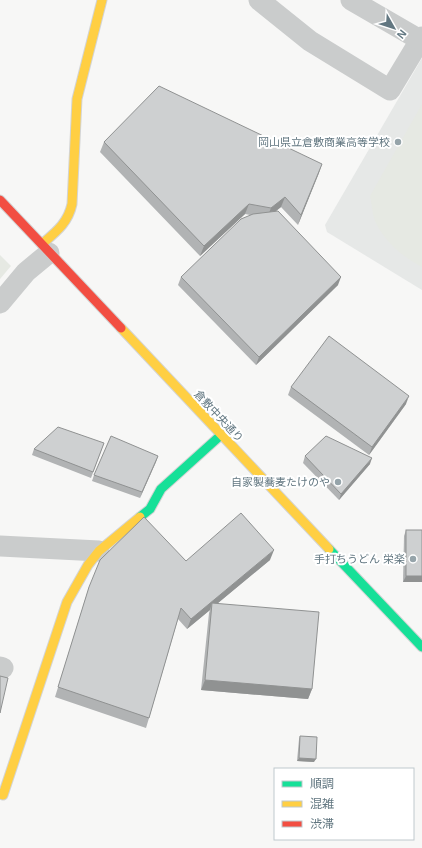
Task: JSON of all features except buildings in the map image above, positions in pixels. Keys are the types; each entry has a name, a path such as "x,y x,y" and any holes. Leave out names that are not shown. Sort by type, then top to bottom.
{"street":[{"path":"0,303 70,216 72,204 77,99 102,0"},
{"path":"259,0 310,41 390,90 421,38 351,0"},
{"name":"倉敷中央通り","path":"0,200 422,647"},
{"path":"0,794 3,795 67,602 88,565 99,551 150,509 161,489 221,435"},
{"path":"0,546 99,551"}],"shaded area":[{"name":"岡山県立倉敷商業高等学校","path":"422,58 422,290 327,232 325,225"},
{"path":"422,104 422,267 408,259 385,237 375,220 370,196"},
{"path":"0,255 11,266 0,279"}],"traffic: fast":[{"path":"140,517 150,509 161,489 221,435"},
{"path":"329,549 422,647"}],"traffic: slow":[{"path":"42,244 57,231 68,217 72,204 77,99 102,0"},
{"path":"121,328 329,549"},
{"path":"0,794 3,795 67,602 88,565 99,551 140,517"}],"traffic: jam":[{"path":"0,200 121,328"}],"place":[{"name":"岡山県立倉敷商業高等学校","path":"398,142"},
{"name":"自家製蕎麦たけのや","path":"338,482"},
{"name":"手打ちうどん 栄楽","path":"413,559"}]}
